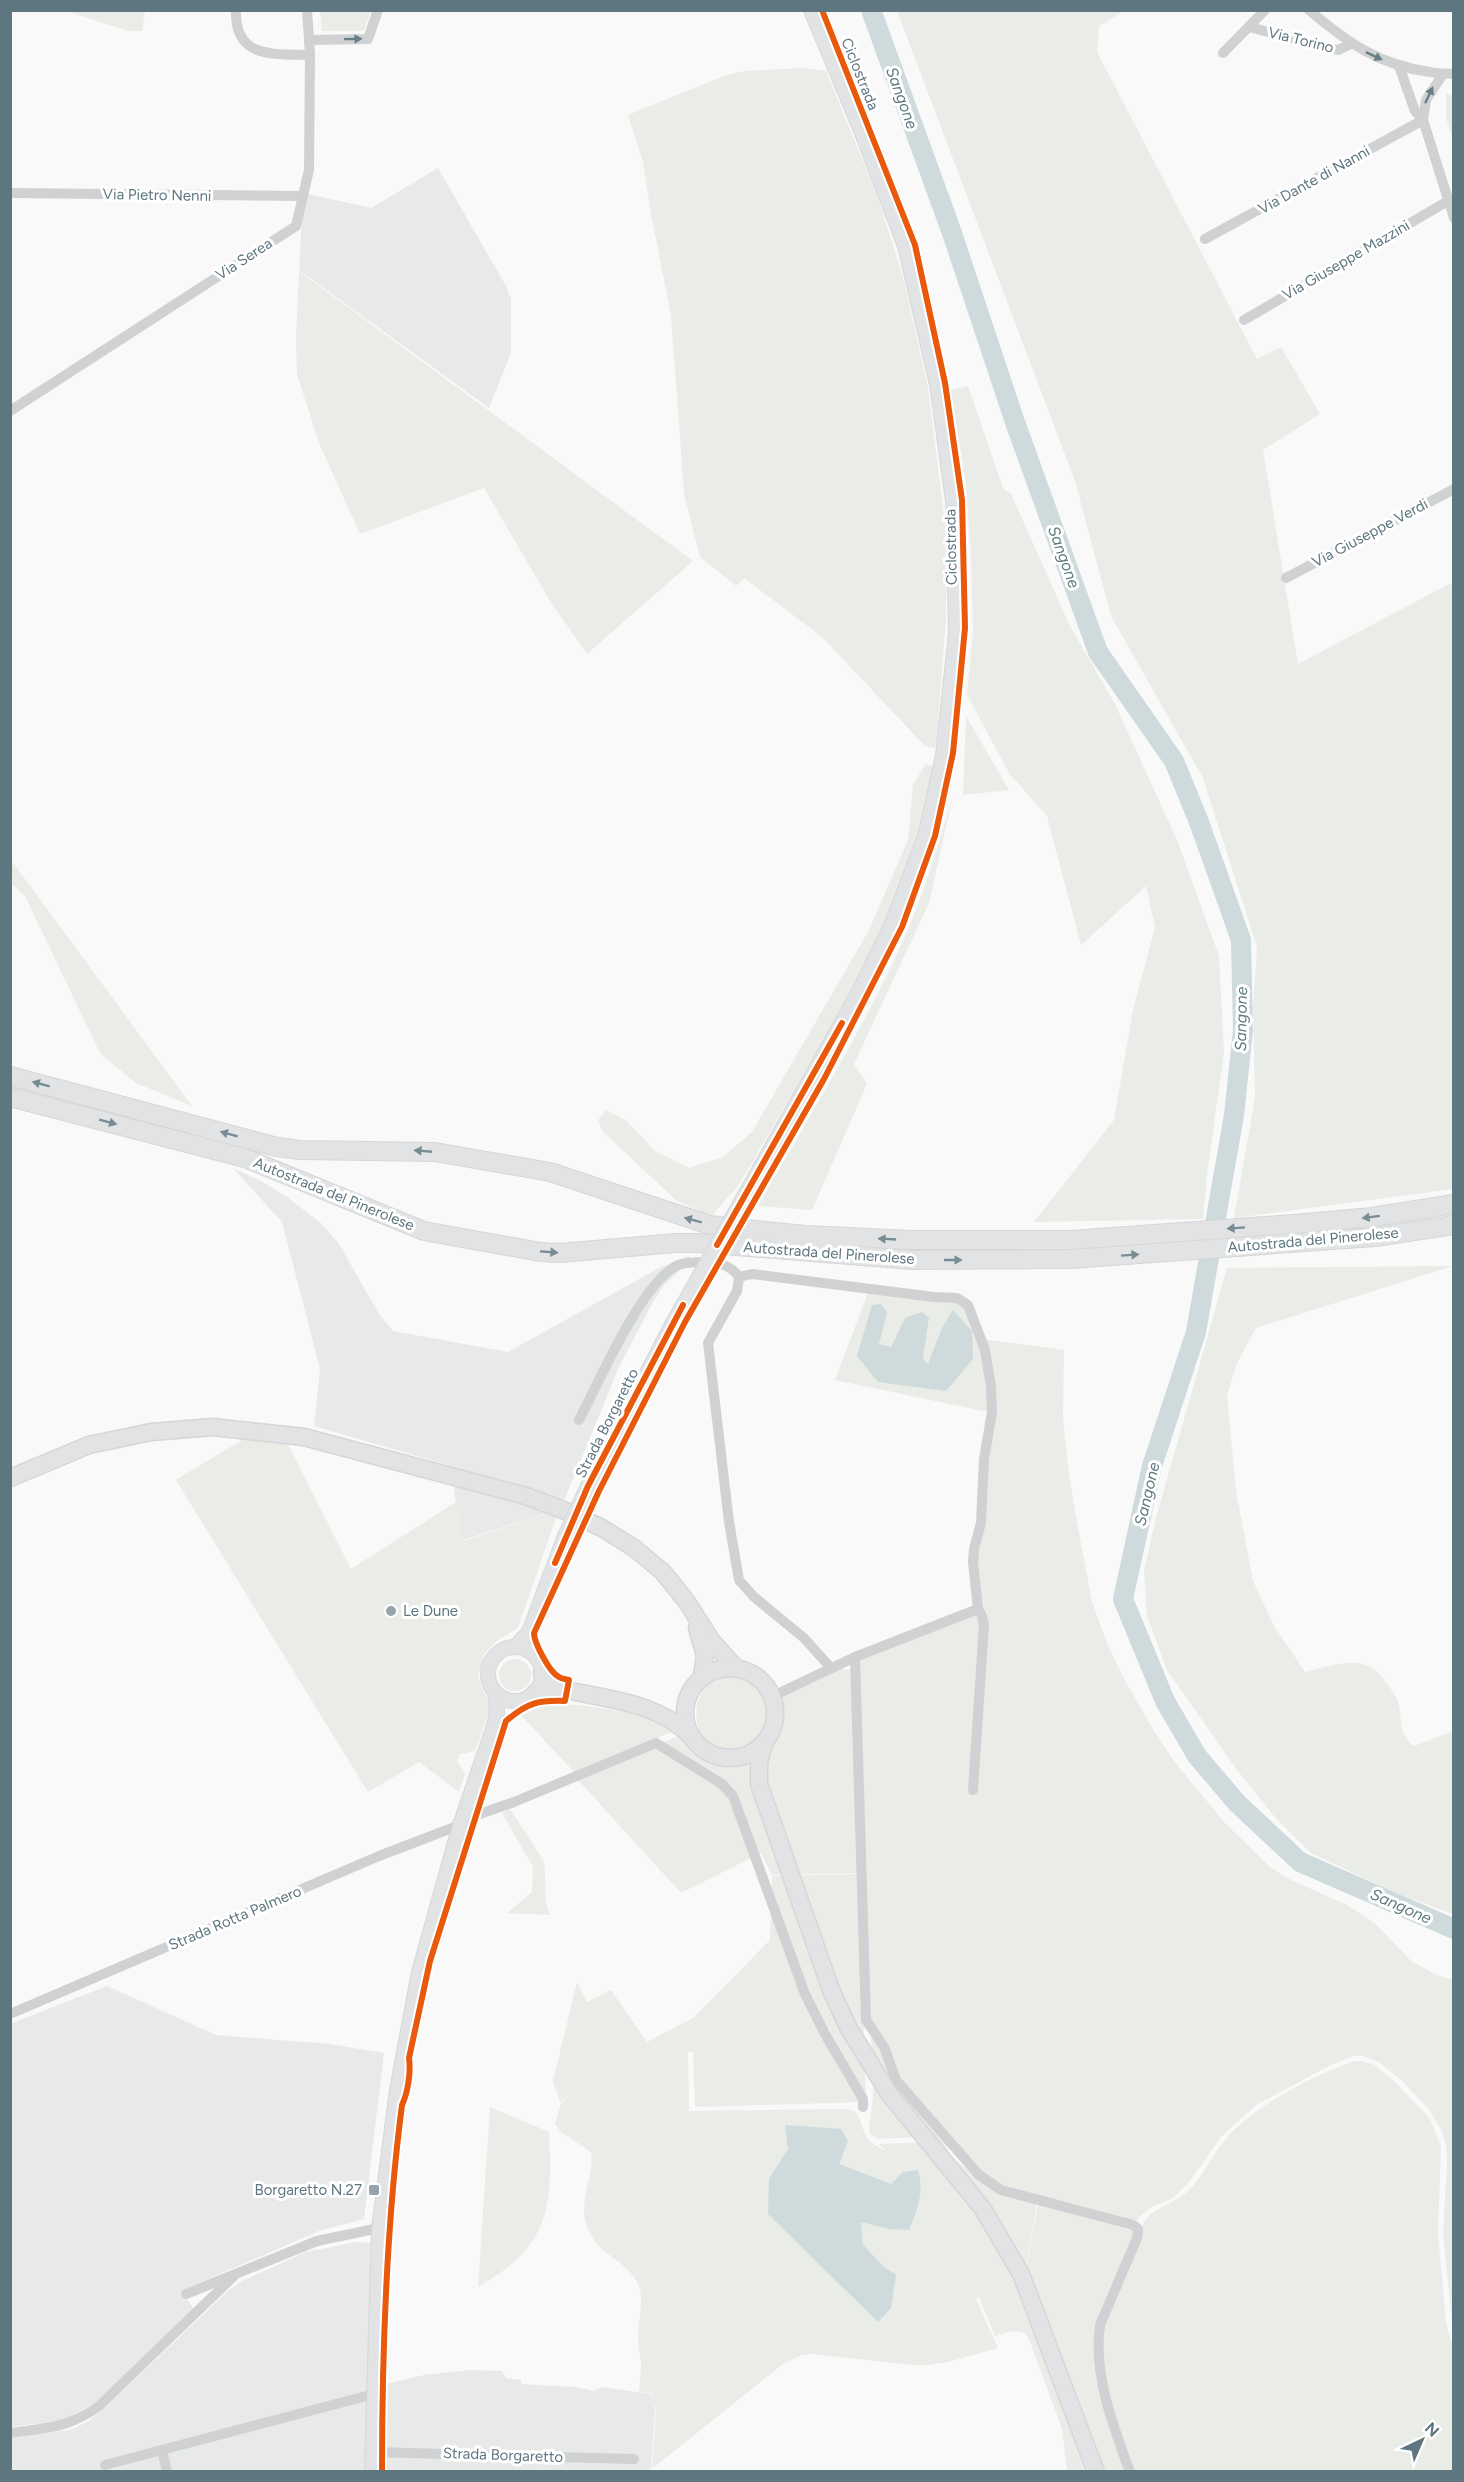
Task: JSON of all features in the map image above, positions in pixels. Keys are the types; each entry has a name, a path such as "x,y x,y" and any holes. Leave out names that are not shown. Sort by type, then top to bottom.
{"highway":[{"name":"Autostrada del Pinerolese","path":"10,1076 277,1147 300,1150 435,1152 549,1172 710,1225 805,1235 912,1240 1071,1239 1372,1217 1454,1204"},
{"name":"Autostrada del Pinerolese","path":"10,1097 246,1158 424,1231 540,1252 560,1253 698,1243 912,1260 1071,1259 1375,1237 1454,1226"}],"main road":[{"path":"10,1478 90,1445 151,1432 213,1427 304,1437 506,1491 563,1510 602,1528 634,1548 663,1572 687,1602 711,1640 736,1668 759,1677 773,1696 775,1721 764,1744 759,1762 759,1784 831,1990 849,2029 890,2095 983,2209 1011,2254 1021,2274 1096,2472"},
{"path":"687,1602 704,1647 705,1663 702,1677 688,1696 686,1705 686,1723 693,1739"},
{"path":"702,1677 713,1671 736,1668"},
{"path":"542,1673 553,1683 567,1690"},
{"path":"535,1693 567,1690 647,1708 673,1720 701,1747 737,1763 759,1784"},
{"path":"647,1708 670,1704 688,1696"},
{"path":"722,1757 731,1758 749,1754 764,1744"}],"street":[{"path":"236,10 236,29 239,38 258,50 269,54 310,55"},
{"name":"Via Serea","path":"10,411 296,226 309,170 310,55 307,10"},
{"path":"309,40 368,39 378,10"},
{"name":"Strada Borgaretto","path":"529,1651 529,1632 565,1536 588,1486 673,1323 859,992 892,924 926,834 943,755 956,633 953,501 937,384 905,246 862,133 811,10"},
{"name":"Via Torino","path":"1223,53 1265,10"},
{"name":"Via Torino","path":"1310,10 1351,44 1399,66 1448,74"},
{"name":"Via Torino","path":"1250,27 1338,50 1351,44"},
{"path":"1399,66 1415,111 1423,120 1454,218"},
{"path":"1423,120 1426,100 1448,74"},
{"name":"Via Dante di Nanni","path":"1205,239 1423,120"},
{"name":"Via Pietro Nenni","path":"10,193 303,196"},
{"name":"Via Giuseppe Mazzini","path":"1244,320 1448,201"},
{"name":"Via Giuseppe Verdi","path":"1286,578 1454,489"},
{"path":"579,1420 643,1299 666,1274 678,1265 705,1262 726,1265 735,1271 739,1277 737,1291 708,1342 737,1572 739,1580 753,1596 804,1638 831,1668"},
{"path":"739,1277 752,1274 949,1297 957,1298 968,1305 985,1350 991,1387 992,1412 984,1459 981,1523 974,1549 975,1597 984,1625 973,1790"},
{"path":"773,1696 831,1668 978,1609"},
{"name":"Strada Borgaretto","path":"515,1647 529,1632"},
{"path":"372,2472 379,2228 397,2090 419,1972 460,1825 494,1726 497,1713 496,1693 489,1679 490,1665 501,1651 515,1647 529,1651 537,1658 542,1673 540,1685 535,1693 526,1699 515,1701 504,1699 496,1693"},
{"path":"855,1658 866,2020 884,2047 896,2080 979,2175 1001,2190 1132,2225 1138,2229 1137,2238 1100,2325 1098,2340 1100,2367 1109,2413 1130,2472"},
{"path":"494,1726 515,1701"},
{"name":"Strada Rotta Palmero","path":"10,2014 379,1856 460,1825 474,1816 514,1802 656,1743 722,1784 738,1805 805,1994 825,2034 863,2099 863,2108"},
{"path":"186,2294 317,2241 379,2228"},
{"path":"10,2433 69,2424 83,2418 234,2276"},
{"path":"105,2465 374,2394"},
{"path":"162,2450 167,2472"},
{"name":"Strada Borgaretto","path":"372,2452 634,2459"}],"shaded area":[{"path":"320,10 371,11 364,31 322,31"},
{"path":"66,11 145,11 142,31 128,31"},
{"path":"897,11 1124,11 1099,26 1097,52 1257,359 1281,347 1320,414 1263,450 1298,664 1453,582 1453,1189 1234,1218 1255,1097 1253,1008 1257,947 1203,778 1111,616 1075,481"},
{"path":"804,68 826,71 877,195 903,277 928,387 946,531 946,617 935,748 925,746 822,637 744,578 736,586 700,557 684,494 671,315 643,162 628,115 724,76 744,71"},
{"path":"1446,94 1453,96 1453,139 1446,118"},
{"path":"438,168 506,286 511,299 511,353 489,408 299,270 302,217 308,194 371,208"},
{"path":"299,271 693,561 587,654 550,601 484,488 360,534 319,443 297,374"},
{"path":"968,386 1003,488 1011,494 1071,628 1115,704 1177,840 1219,956 1224,1052 1203,1219 1034,1222 1114,1120 1133,1010 1155,927 1146,886 1081,945 1047,816 1009,773 967,695 973,631 971,558 966,484 951,390"},
{"path":"966,716 1009,790 963,795"},
{"path":"926,764 935,767 917,841 888,919 859,979 740,1183 712,1216 677,1201 602,1131 598,1120 606,1110 627,1121 655,1151 689,1168 723,1157 752,1132 869,930 908,840 913,784"},
{"path":"953,796 929,903 854,1064 867,1084 812,1210 758,1206 849,1048 899,950 922,893"},
{"path":"11,860 192,1106 136,1083 100,1053 25,896 11,883"},
{"path":"233,1168 287,1197 321,1223 339,1244 379,1314 393,1331 508,1352 659,1268 691,1255 683,1268 665,1284 653,1302 619,1367 561,1508 461,1541 451,1466 314,1426 320,1369 282,1222"},
{"path":"1453,1266 1256,1328 1237,1363 1227,1396 1236,1491 1253,1581 1274,1626 1305,1672 1350,1663 1370,1667 1379,1674 1396,1697 1403,1732 1414,1746 1453,1731 1453,1914 1396,1893 1311,1853 1274,1816 1237,1770 1167,1670 1147,1616 1144,1570 1156,1518 1227,1268"},
{"path":"868,1293 948,1300 962,1305 970,1314 986,1369 988,1412 835,1380","holes":["887,1313 879,1344 891,1347 905,1318 929,1318 923,1359 928,1364 942,1328 946,1391 857,1356"]},
{"path":"881,1304 887,1313 879,1344 891,1347 905,1318 922,1312 929,1318 923,1359 928,1364 942,1328 953,1310 972,1331 973,1359 946,1391 878,1382 857,1356 872,1305"},
{"path":"983,1339 1064,1350 1063,1416 1066,1450 1092,1602 1123,1677 1174,1761 1224,1822 1270,1867 1291,1880 1347,1905 1376,1924 1411,1961 1437,1975 1453,1980 1453,2330 1443,2234 1447,2162 1442,2131 1428,2108 1400,2079 1377,2061 1363,2056 1354,2056 1329,2066 1256,2105 1221,2137 1187,2185 1171,2199 1151,2207 1134,2222 1002,2187 937,2140 938,2136 936,2140 929,2137 878,2139 870,2134 873,2097 859,1659 974,1615 979,1618 974,1562 990,1429"},
{"name":"Le Dune","path":"250,1435 271,1437 288,1444 351,1569 456,1502 461,1542 559,1509 518,1628 498,1640 484,1654 478,1676 483,1691 492,1704 475,1751 460,1754 457,1760 465,1774 459,1792 419,1762 368,1792 176,1480"},
{"path":"515,1659 526,1664 531,1675 526,1686 515,1691 504,1686 499,1675 504,1664"},
{"path":"831,1668 852,1670 859,1873 772,1875 761,1853 681,1893 578,1780 698,1727 696,1711 700,1697 707,1686 718,1679 730,1676 742,1678 754,1685 765,1697"},
{"path":"549,1703 579,1705 633,1714 677,1730 574,1772 521,1715"},
{"path":"510,1809 543,1860 546,1902 550,1915 507,1913 532,1892 533,1867 502,1813"},
{"path":"859,1874 866,2102 695,2107 693,2051 688,2052 689,2111 845,2109 855,2111 867,2138 887,2151 878,2144 928,2142 934,2145 988,2184 1037,2203 1021,2297 1038,2204 1134,2231 1095,2340 1125,2471 1067,2471 1062,2429 1029,2339 1025,2333 1012,2331 995,2336 977,2292 978,2298 976,2299 998,2348 948,2362 928,2365 802,2355 783,2364 652,2469 656,2408 651,2402 652,2393 639,2392 641,2364 638,2336 641,2301 639,2288 631,2273 602,2249 589,2232 585,2220 584,2203 591,2169 591,2152 561,2132 555,2124 561,2103 570,2095 560,2102 553,2081 577,1982 587,2002 611,1990 647,2042 693,2018 770,1940 772,1876"},
{"path":"107,1986 216,2035 330,2044 384,2053 364,2219 319,2231 185,2289 187,2299 194,2309 96,2402 65,2420 11,2427 10,2024"},
{"path":"1355,2061 1375,2065 1396,2083 1430,2119 1441,2146 1438,2234 1446,2322 1453,2348 1453,2471 1134,2472 1113,2412 1103,2367 1103,2326 1144,2222 1153,2213 1188,2191 1226,2139 1252,2115 1303,2083"},
{"path":"490,2107 549,2132 550,2183 542,2223 533,2241 502,2272 478,2287"},
{"path":"785,2125 841,2129 848,2141 839,2164 891,2184 903,2172 918,2170 919,2200 909,2230 890,2229 861,2222 863,2245 885,2268 896,2274 891,2308 878,2322 768,2214 769,2179 788,2149"},
{"path":"356,2242 373,2243 366,2471 11,2471 10,2438 70,2430 87,2422 229,2290 242,2281 306,2252"},
{"path":"470,2370 502,2371 506,2378 521,2380 522,2384 575,2387 594,2391 602,2387 651,2394 651,2402 655,2409 651,2471 384,2472 386,2384 424,2375"}],"waterway":[{"name":"Sangone","path":"871,10 952,233 1016,425 1098,652 1174,761 1199,822 1241,940 1243,1030 1234,1115 1196,1332 1152,1466 1123,1599 1165,1701 1197,1756 1237,1803 1300,1862 1454,1929"}],"cycle path":[{"name":"Ciclostrada","path":"382,2472 384,2334 389,2242 402,2105 410,2069 409,2058 430,1961 506,1721 527,1706 547,1701 565,1701 569,1680 560,1678 551,1670 534,1633 599,1491 685,1322 824,1079 902,927 935,836 953,753 965,628 962,500 945,383 915,245 822,10"},
{"path":"717,1245 842,1023"},
{"path":"555,1563 588,1486 683,1305"}],"place":[{"name":"Le Dune","path":"391,1611"},
{"name":"Borgaretto N.27","path":"374,2190"}]}
